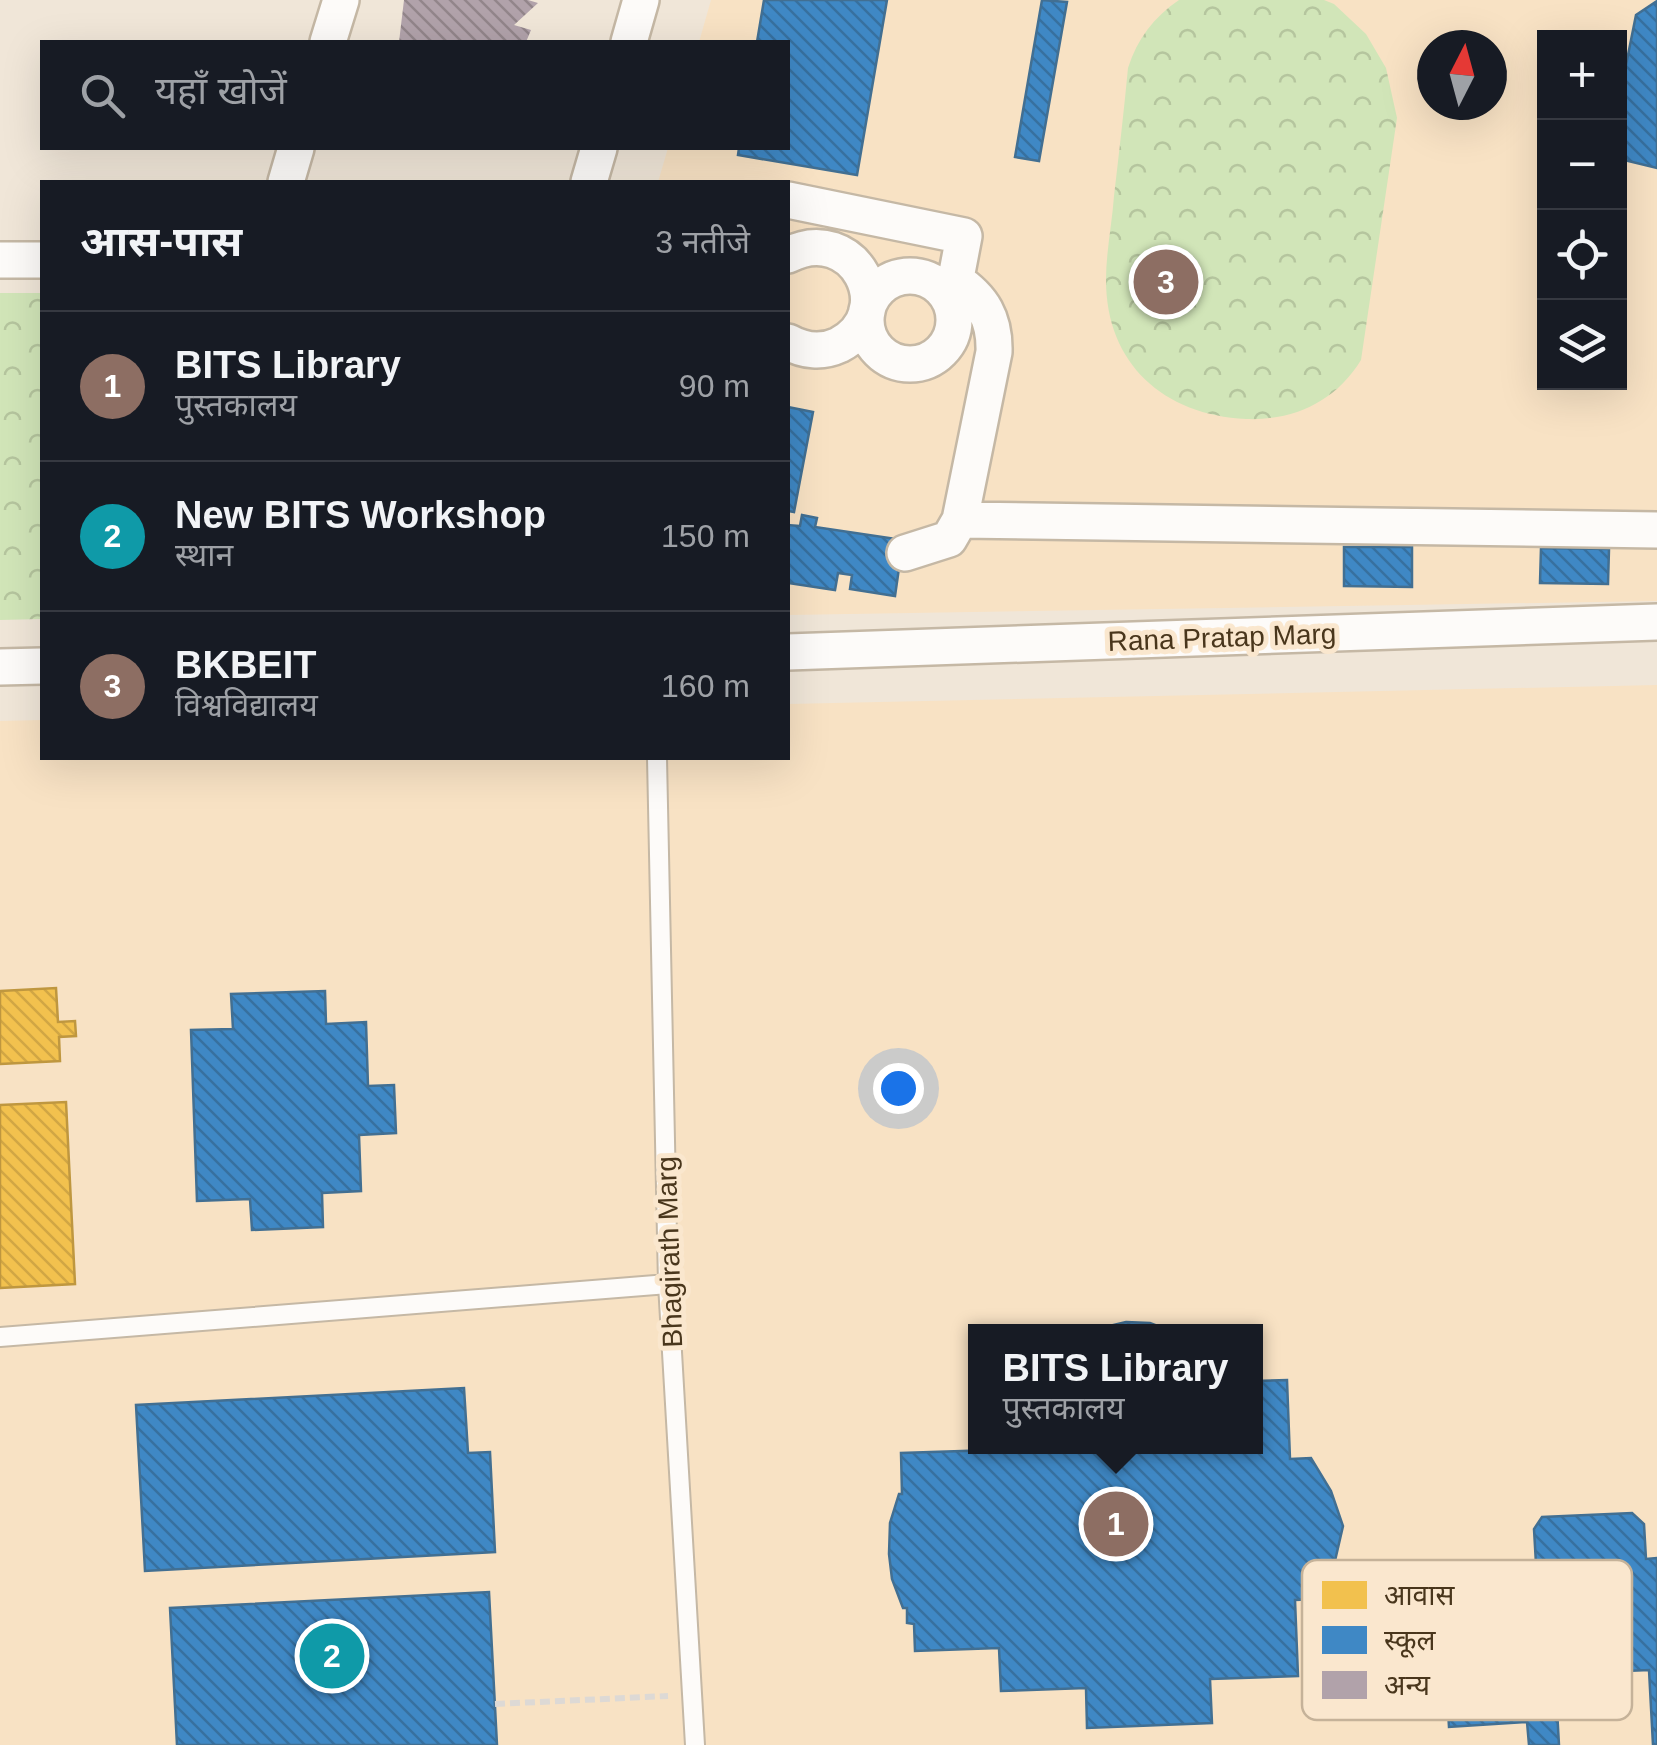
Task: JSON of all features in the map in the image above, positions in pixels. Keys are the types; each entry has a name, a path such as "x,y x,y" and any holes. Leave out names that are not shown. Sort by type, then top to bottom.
{"street":[{"path":"329,40 341,0"},
{"path":"630,40 641,0"},
{"path":"287,180 295,150"},
{"path":"590,180 598,150"},
{"path":"790,200 964,236 953,291 952,336 943,351 928,361 911,365 894,362 870,338 866,321 867,284 857,266 841,252 822,246 801,248 790,254"},
{"path":"0,260 40,260"},
{"path":"790,343 810,350 831,348 849,339 863,324 868,304 878,290 892,280 910,276 941,288 974,292 986,308 994,330 994,352 960,520 949,538 905,554"},
{"path":"960,520 1657,530"},
{"name":"Rana Pratap Marg","path":"790,652 1657,622"},
{"path":"0,667 40,666"}],"lane":[{"name":"Bhagirath Marg","path":"657,760 668,1284 694,1745"},
{"path":"0,1337 668,1284"}],"path":[{"path":"495,1704 692,1695"}],"shaded area":[{"path":"711,0 1657,0 1657,601 790,615 790,180 659,180 667,150 790,150 790,40 700,40"},
{"path":"1657,685 1657,1745 0,1745 0,721 40,720 40,760 790,760 790,704"}],"green space":[{"path":"1179,0 1324,0 1334,4 1366,34 1386,68 1397,118 1361,360 1339,387 1297,412 1246,419 1190,407 1145,380 1116,337 1106,280 1128,68 1148,30"},
{"path":"0,293 40,293 40,619 0,620"}],"building: आवास":[{"path":"56,988 58,1022 75,1021 76,1036 59,1037 60,1061 0,1064 0,991"},
{"path":"66,1102 75,1284 0,1288 0,1105"}],"building: स्कूल":[{"path":"764,0 887,0 857,175 738,155 739,150 790,150 790,40 757,40"},
{"path":"1042,0 1067,2 1039,161 1015,157"},
{"path":"1657,1 1657,168 1627,161 1627,60 1636,15"},
{"path":"790,407 813,412 794,512 790,511"},
{"path":"802,515 817,518 815,527 903,540 895,596 850,589 852,575 838,573 835,590 790,583 790,525 800,526"},
{"path":"1344,547 1412,547 1412,587 1344,586"},
{"path":"1541,548 1609,549 1608,584 1540,583"},
{"path":"325,991 326,1024 366,1022 368,1086 394,1085 396,1133 359,1135 361,1191 322,1193 323,1227 252,1230 250,1199 197,1201 191,1030 233,1029 231,994"},
{"path":"1287,1380 1290,1459 1311,1458 1331,1491 1343,1526 1335,1560 1302,1560 1302,1600 1295,1600 1298,1676 1210,1679 1212,1723 1087,1728 1086,1688 1001,1691 999,1648 915,1651 914,1624 907,1623 907,1608 903,1608 892,1579 889,1554 890,1523 902,1494 901,1453 1263,1454 1263,1381"},
{"path":"464,1388 468,1453 490,1452 495,1552 145,1571 136,1405"},
{"path":"1632,1513 1644,1524 1646,1559 1657,1558 1657,1745 1653,1745 1649,1670 1632,1671 1632,1560 1536,1560 1534,1529 1542,1517"},
{"path":"489,1592 497,1745 177,1745 170,1608"},
{"path":"1449,1720 1558,1720 1559,1745 1529,1745 1527,1722 1449,1727"}],"building: अन्य":[{"path":"404,0 538,3 514,25 531,30 527,40 399,40"}],"place":[{"name":"BKBEIT","path":"1166,282"},
{"name":"BITS Library","path":"1116,1524"},
{"name":"New BITS Workshop","path":"332,1656"}]}
